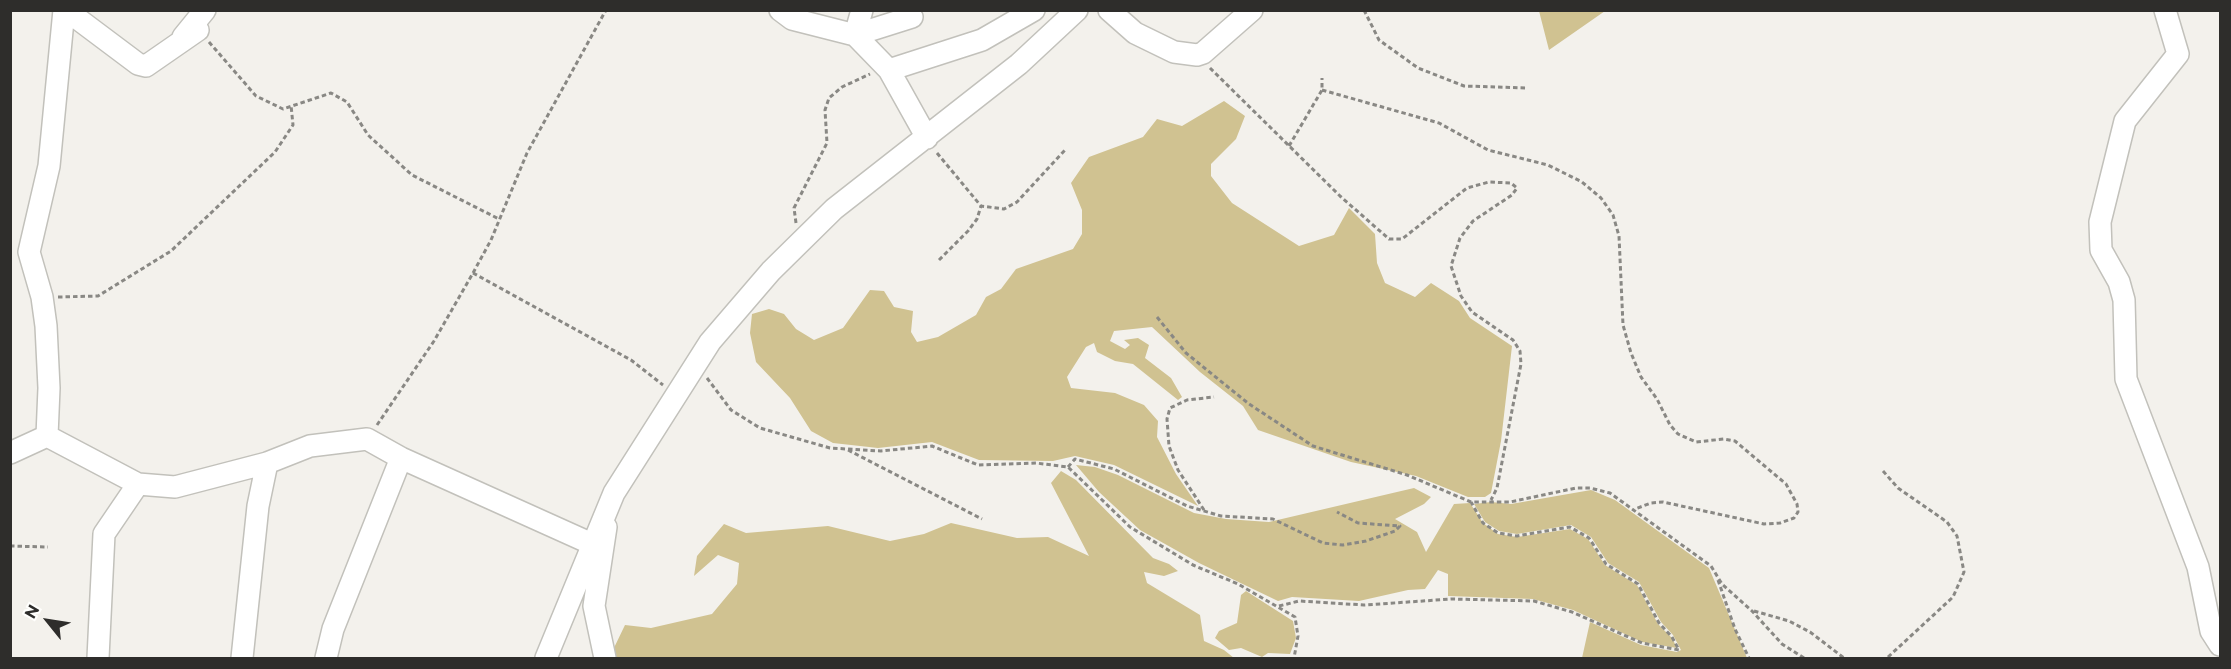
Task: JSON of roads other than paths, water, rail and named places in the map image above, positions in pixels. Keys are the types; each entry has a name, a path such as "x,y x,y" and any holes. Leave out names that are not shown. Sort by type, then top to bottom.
{"street":[{"path":"47,436 49,387 42,297 29,252 49,166 65,10 91,18 138,64 146,66 195,26"},
{"path":"780,10 792,19 855,35 887,68 927,138"},
{"path":"855,35 862,10"},
{"path":"887,68 982,40 1034,10"},
{"path":"546,658 608,508 648,439 710,342 771,271 834,209 1019,64 1077,10"},
{"path":"1109,10 1135,33 1174,52 1201,54 1252,10"},
{"path":"2165,10 2178,54 2125,121 2100,222 2101,250 2119,282 2124,300 2126,379 2198,567 2211,631 2220,645"},
{"path":"855,35 912,16"},
{"path":"10,453 47,436"},
{"path":"47,436 138,484 176,487 267,463 310,446 367,439 401,458 592,544"},
{"path":"326,658 333,629 401,458"},
{"path":"242,658 258,506 267,463"},
{"path":"98,658 104,534 138,484"},
{"path":"605,658 594,606 603,558 608,508"}]}
